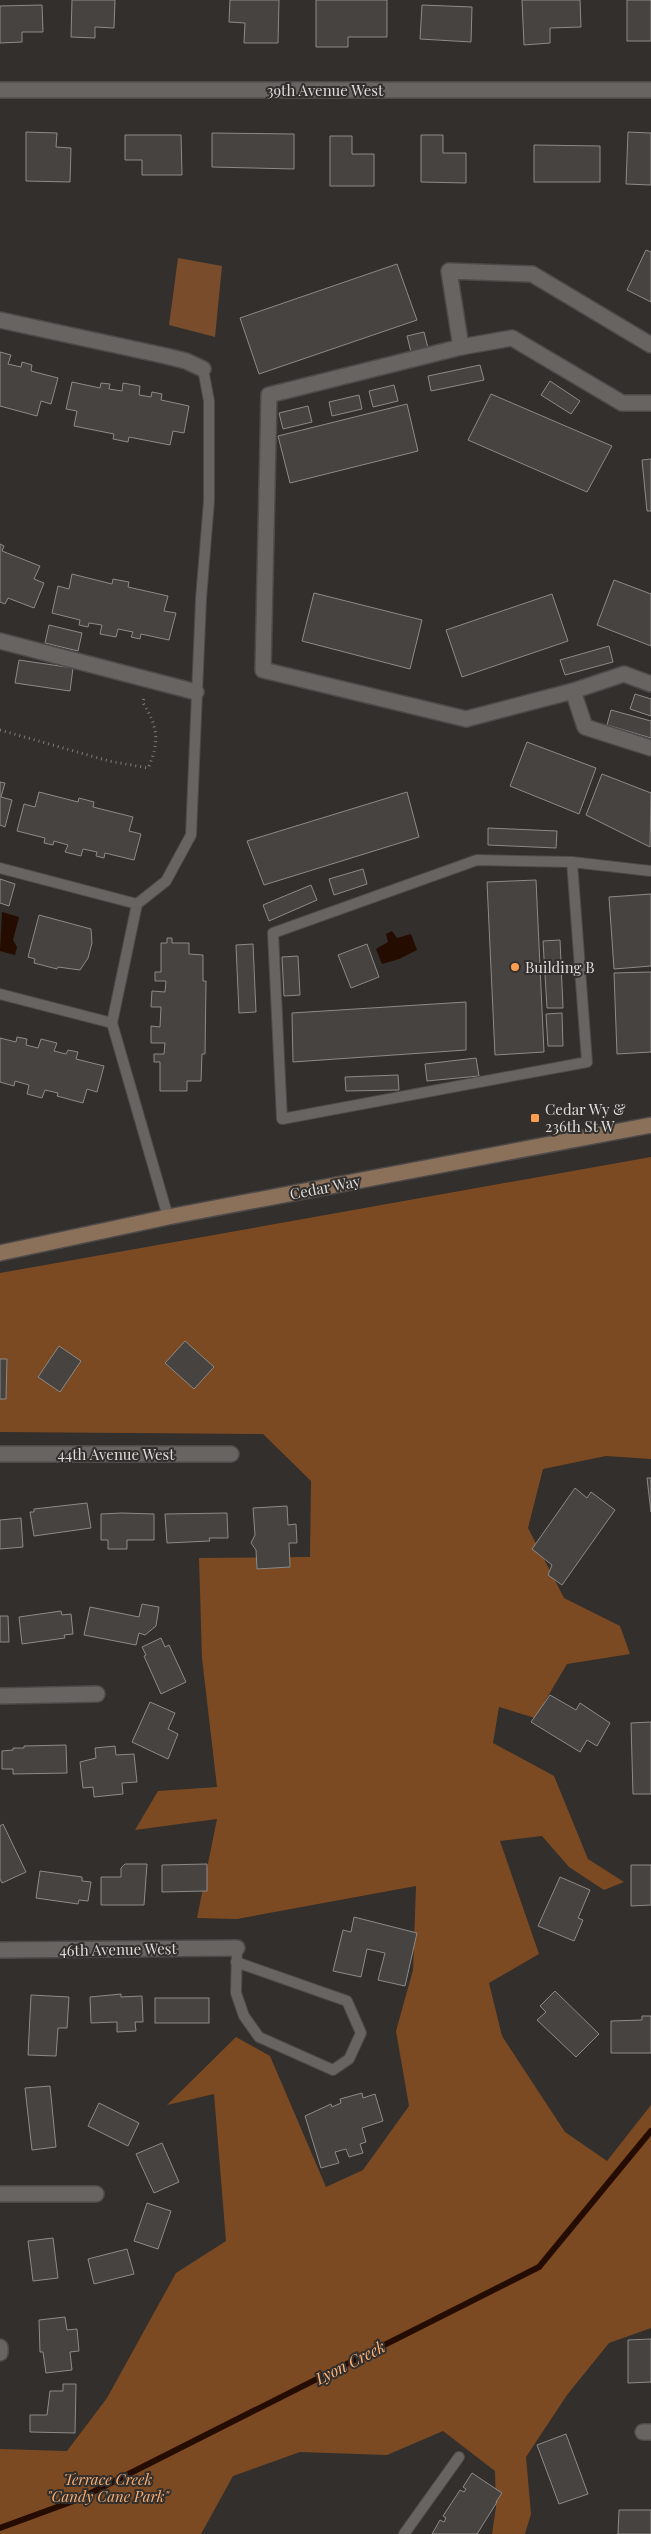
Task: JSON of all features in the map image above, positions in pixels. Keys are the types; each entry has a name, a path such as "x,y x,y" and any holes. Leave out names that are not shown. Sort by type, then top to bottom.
{"main road":[{"name":"Cedar Way","path":"0,1252 168,1217 651,1125"}],"street":[{"name":"39th Avenue West","path":"0,90 651,90"},
{"path":"461,347 449,271 532,274 651,345"},
{"path":"0,320 166,356 186,361 203,369"},
{"path":"651,403 622,403 512,338 461,347 269,395 263,670 466,719 573,691 624,674 651,684"},
{"path":"0,641 196,692"},
{"path":"573,691 585,727 651,748"},
{"name":"44th Avenue West","path":"0,1454 231,1454"},
{"path":"0,1696 97,1694"},
{"name":"46th Avenue West","path":"0,1950 237,1955"},
{"path":"0,2194 96,2194"},
{"path":"0,2347 0,2353"}],"lane":[{"path":"168,1217 112,1022 137,904 166,881 191,835 196,692 209,501 209,401 203,369"},
{"path":"572,862 587,1062 282,1119 273,933 478,860 572,862 651,871"},
{"path":"0,868 137,904"},
{"path":"0,994 112,1022"},
{"path":"237,1955 347,2001 361,2033 348,2059 333,2070 259,2037 244,2016 236,1993 237,1955"},
{"path":"404,2534 459,2457"}],"path":[{"path":"0,730 109,761 148,768 156,750 154,721 143,703 148,679"}],"shaded area":[{"path":"178,258 222,266 215,337 169,325"},
{"path":"2,912 19,917 13,940 17,947 15,955 0,951"},
{"path":"392,931 397,938 411,934 417,950 399,959 382,964 376,949 388,942 386,934"}],"green space":[{"name":"Terrace Creek \"Candy Cane Park\"","path":"651,1157 651,1459 606,1456 543,1469 528,1528 564,1598 620,1626 630,1654 567,1664 535,1718 499,1707 493,1743 554,1776 588,1859 624,1882 604,1890 569,1867 542,1836 500,1841 539,1954 489,1983 502,2036 565,2132 607,2161 651,2105 651,2328 609,2343 567,2395 526,2457 531,2514 525,2534 492,2534 496,2507 495,2471 443,2431 387,2455 300,2452 233,2476 201,2534 0,2534 0,2449 67,2451 107,2398 176,2273 226,2241 214,2094 167,2105 236,2037 270,2056 326,2187 363,2170 409,2106 396,2031 413,1970 416,1886 237,1919 197,1918 217,1819 135,1830 158,1791 217,1787 202,1658 199,1558 310,1557 311,1481 263,1434 0,1432 0,1273"}],"building":[{"path":"72,0 115,0 114,28 95,27 95,38 71,37"},
{"path":"230,0 279,0 278,43 244,43 245,23 229,22"},
{"path":"316,0 387,0 387,37 348,37 348,47 316,47"},
{"path":"522,0 580,0 581,27 550,28 550,43 524,45"},
{"path":"627,0 651,0 651,41 627,41"},
{"path":"42,5 43,32 22,32 22,42 0,43 0,6"},
{"path":"422,5 472,7 471,42 420,39"},
{"path":"26,132 57,133 56,147 71,148 70,182 26,181"},
{"path":"628,132 651,133 651,185 626,184"},
{"path":"212,133 294,134 294,169 212,167"},
{"path":"125,135 181,135 182,175 142,175 142,160 125,160"},
{"path":"421,135 443,135 443,153 466,153 466,183 421,182"},
{"path":"330,136 352,136 352,154 374,154 374,186 330,186"},
{"path":"534,145 600,146 600,182 534,182"},
{"path":"646,250 651,252 651,302 627,290"},
{"path":"397,264 417,320 259,374 240,318"},
{"path":"424,332 428,348 411,352 407,336"},
{"path":"0,352 11,355 8,364 21,367 22,362 32,365 31,371 58,378 51,404 41,401 37,416 0,406"},
{"path":"480,365 484,380 431,391 428,376"},
{"path":"550,381 580,401 571,414 541,395"},
{"path":"72,382 100,388 101,383 110,384 109,389 122,391 123,383 140,386 139,395 151,397 152,392 162,394 161,400 189,406 184,433 173,431 170,445 129,437 128,442 113,439 114,434 74,426 77,411 66,409"},
{"path":"394,385 398,401 373,407 369,391"},
{"path":"491,394 612,446 587,492 468,440"},
{"path":"359,395 362,409 332,416 329,402"},
{"path":"407,404 418,451 290,483 278,436"},
{"path":"308,406 312,422 283,429 279,413"},
{"path":"651,459 651,511 647,511 642,460"},
{"path":"0,544 4,546 2,551 40,566 34,579 44,583 34,608 8,598 5,604 0,602"},
{"path":"72,574 112,584 113,579 129,582 128,587 168,596 164,611 176,613 169,640 141,634 140,639 131,637 133,632 118,629 116,637 100,634 102,625 89,623 88,627 79,625 80,620 52,613 58,586 69,589"},
{"path":"614,580 651,594 651,646 597,625"},
{"path":"314,593 422,620 410,669 302,641"},
{"path":"552,594 568,641 462,677 446,630"},
{"path":"49,625 82,633 78,651 45,643"},
{"path":"609,646 613,662 565,675 560,660"},
{"path":"19,660 73,668 70,691 15,683"},
{"path":"635,694 651,699 651,716 630,709"},
{"path":"611,710 651,721 651,738 607,725"},
{"path":"527,742 596,768 579,814 510,786"},
{"path":"602,774 651,793 650,847 586,815"},
{"path":"0,782 5,783 1,797 12,800 5,827 0,825"},
{"path":"39,792 78,802 79,798 94,802 93,807 133,817 129,831 141,834 134,860 105,853 104,858 96,856 97,852 83,849 81,856 65,852 68,845 54,841 53,845 44,843 45,838 17,831 24,804 35,807"},
{"path":"407,792 419,837 264,885 247,841"},
{"path":"488,828 557,831 556,848 488,845"},
{"path":"363,869 367,884 334,895 329,879"},
{"path":"0,879 15,884 9,906 0,903"},
{"name":"Building B","path":"536,880 544,1052 495,1055 487,882"},
{"path":"311,885 317,900 269,921 263,905"},
{"path":"651,894 651,966 614,969 609,897"},
{"path":"39,915 91,929 92,943 88,958 80,970 58,967 57,969 34,963 35,959 28,957"},
{"path":"167,938 172,938 172,943 189,943 189,954 203,955 203,981 206,981 205,1054 202,1054 201,1081 187,1081 187,1091 160,1091 160,1062 154,1062 154,1054 164,1054 165,1043 151,1043 151,1026 160,1027 161,1007 151,1007 152,991 165,992 166,981 155,981 155,972 161,972 161,943 167,943"},
{"path":"560,940 563,1008 547,1008 543,941"},
{"path":"253,944 256,1012 239,1013 236,945"},
{"path":"367,944 379,977 351,988 338,955"},
{"path":"298,956 300,995 284,996 282,957"},
{"path":"651,972 651,1052 617,1054 614,973"},
{"path":"466,1002 466,1050 293,1062 292,1013"},
{"path":"562,1013 563,1046 548,1046 546,1014"},
{"path":"17,1037 27,1039 26,1045 38,1048 41,1039 57,1043 54,1051 66,1054 68,1050 78,1052 76,1059 104,1066 97,1092 87,1089 83,1103 57,1096 58,1093 45,1090 42,1098 27,1094 29,1085 15,1081 14,1086 0,1082 0,1038 16,1042"},
{"path":"476,1058 479,1076 427,1081 425,1064"},
{"path":"398,1075 399,1090 346,1091 345,1077"},
{"path":"185,1341 214,1367 194,1389 165,1363"},
{"path":"59,1346 81,1361 60,1392 38,1377"},
{"path":"0,1359 7,1359 6,1399 0,1399"},
{"path":"647,1478 651,1478 651,1512"},
{"path":"575,1488 587,1498 591,1492 615,1510 562,1585 548,1575 552,1565 532,1549"},
{"path":"87,1503 91,1528 34,1536 30,1512 34,1512 34,1509"},
{"path":"287,1506 288,1525 296,1524 297,1543 289,1543 290,1567 257,1569 256,1550 251,1543 255,1535 253,1508"},
{"path":"227,1513 228,1538 209,1538 210,1541 167,1543 165,1514"},
{"path":"101,1514 154,1514 154,1540 127,1540 127,1549 108,1549 108,1540 101,1540"},
{"path":"21,1518 23,1547 0,1549 0,1520"},
{"path":"142,1604 159,1607 156,1626 145,1635 139,1633 136,1645 84,1635 90,1607 139,1617"},
{"path":"61,1611 62,1615 71,1614 73,1634 64,1635 65,1638 22,1644 19,1617"},
{"path":"0,1616 8,1616 9,1642 0,1642"},
{"path":"161,1638 165,1647 169,1645 186,1682 161,1694 144,1656 146,1655 142,1647"},
{"path":"550,1695 576,1710 580,1703 610,1723 597,1746 587,1740 580,1752 531,1722"},
{"path":"150,1702 175,1713 168,1729 178,1734 168,1759 132,1742"},
{"path":"651,1722 651,1794 633,1794 631,1723"},
{"path":"66,1745 67,1773 13,1774 13,1769 2,1769 2,1751 24,1748 24,1746"},
{"path":"115,1746 116,1755 134,1754 137,1782 122,1783 123,1794 94,1797 93,1787 83,1788 80,1762 96,1758 95,1748"},
{"path":"3,1824 26,1872 2,1883 0,1879 0,1826"},
{"path":"125,1864 147,1864 144,1905 101,1905 101,1877 121,1877 121,1868"},
{"path":"207,1864 207,1891 162,1892 162,1865"},
{"path":"631,1865 651,1865 651,1905 631,1906"},
{"path":"40,1871 82,1877 82,1881 91,1882 88,1901 79,1900 78,1904 36,1898"},
{"path":"560,1877 590,1890 578,1918 583,1920 574,1941 538,1926"},
{"path":"354,1917 417,1933 405,1986 378,1980 385,1953 367,1949 361,1977 333,1971 343,1930 351,1932"},
{"path":"555,1991 599,2034 576,2057 537,2020 546,2012 540,2006"},
{"path":"121,1994 121,1997 142,1996 143,2022 135,2022 136,2031 117,2032 117,2022 91,2023 90,1997"},
{"path":"31,1995 69,1997 67,2028 58,2028 56,2056 28,2055"},
{"path":"155,1998 209,1998 209,2023 155,2023"},
{"path":"642,2016 651,2016 651,2053 611,2053 611,2021 642,2020"},
{"path":"50,2086 56,2147 32,2150 25,2088"},
{"path":"362,2093 363,2098 375,2094 383,2121 362,2128 366,2142 360,2144 363,2153 349,2157 346,2149 335,2152 339,2163 321,2168 305,2116 331,2104 332,2107 341,2103 340,2099"},
{"path":"99,2103 139,2123 128,2146 88,2126"},
{"path":"162,2143 179,2182 154,2193 136,2154"},
{"path":"147,2203 171,2211 158,2249 134,2241"},
{"path":"53,2238 58,2278 33,2281 28,2241"},
{"path":"127,2249 134,2274 94,2284 88,2259"},
{"path":"65,2317 67,2330 77,2329 79,2351 70,2352 72,2370 46,2373 43,2352 40,2352 39,2320"},
{"path":"651,2339 651,2382 628,2383 628,2340"},
{"path":"63,2384 76,2384 75,2433 30,2432 30,2415 47,2415 50,2391 63,2391"},
{"path":"566,2434 588,2494 559,2504 537,2445"},
{"path":"472,2473 502,2493 477,2534 432,2534 440,2520 444,2522 446,2518 443,2516 460,2490 464,2492 466,2489 463,2487"},
{"path":"619,2510 651,2510 651,2534 618,2534"}],"waterway":[{"name":"Lyon Creek","path":"0,2528 79,2499 539,2267 651,2131"}],"place":[{"name":"Building B","path":"515,967"},
{"name":"Cedar Wy & 236th St W","path":"535,1118"}]}
